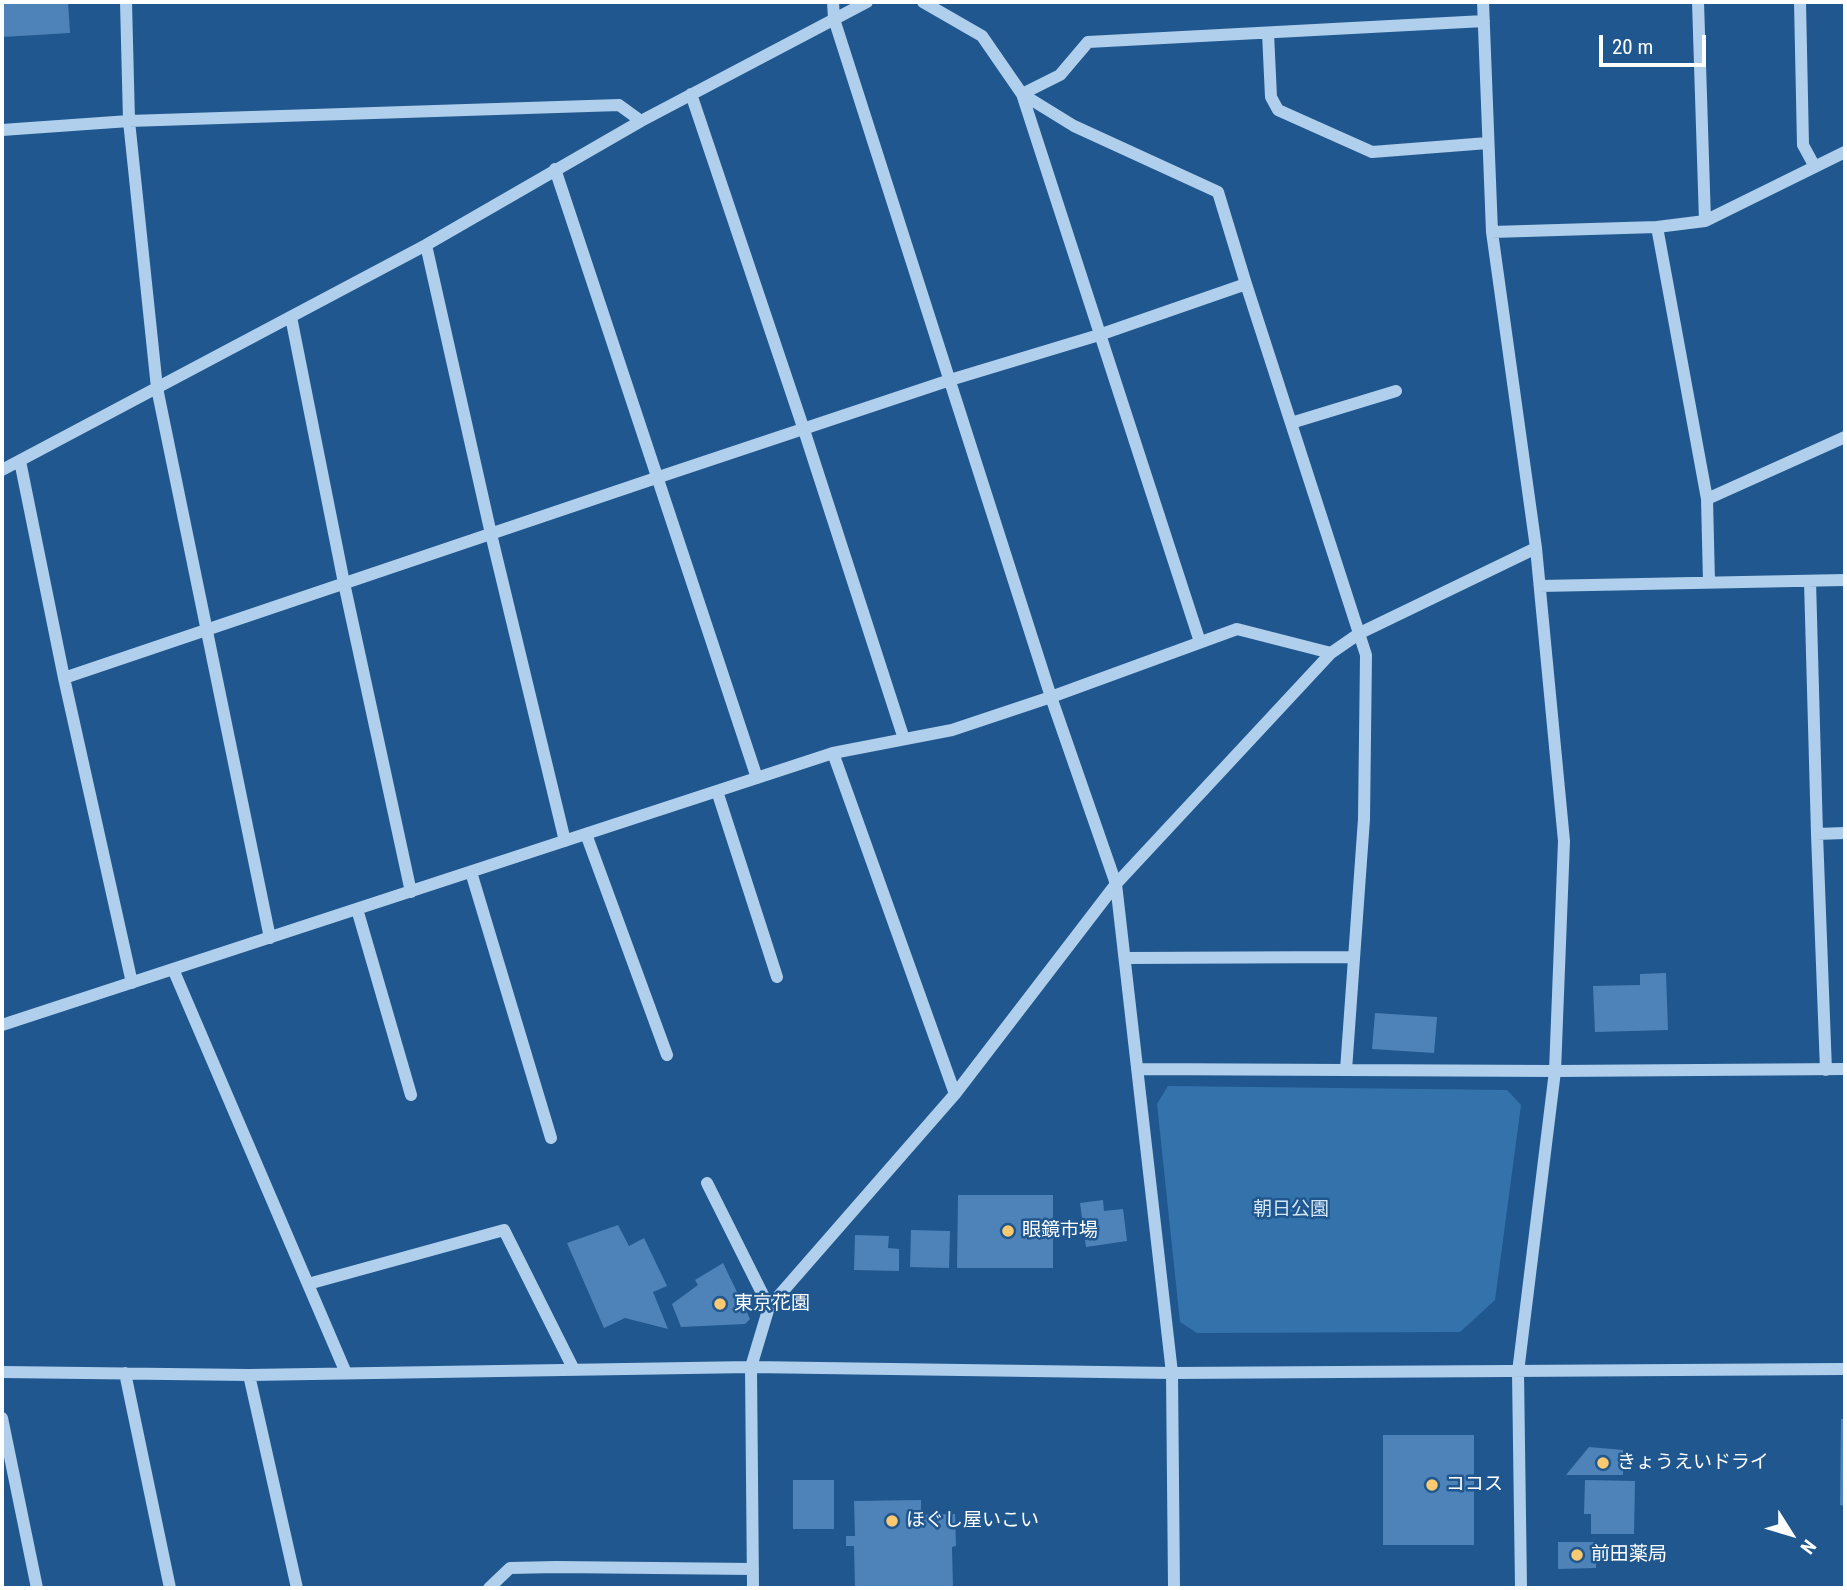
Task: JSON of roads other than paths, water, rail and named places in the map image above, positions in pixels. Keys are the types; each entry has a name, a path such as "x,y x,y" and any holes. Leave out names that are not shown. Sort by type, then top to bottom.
{"street":[{"path":"126,2 129,121 157,388 270,938"},
{"path":"832,2 834,19 1051,697 1116,884 1172,1373 1174,1588"},
{"path":"2,470 426,245 641,121 867,2"},
{"path":"923,2 982,36 1022,94 1200,642"},
{"path":"1483,2 1492,232 1536,548 1564,841 1555,1071 1518,1372 1521,1588"},
{"path":"1698,2 1705,221"},
{"path":"1800,2 1803,145 1815,167"},
{"path":"1022,94 1060,75 1088,43 1484,21"},
{"path":"1269,33 1271,97 1278,110 1372,152 1488,143"},
{"path":"691,94 904,738"},
{"path":"1022,94 1074,126 1218,192 1245,284 1366,655 1364,819 1346,1070"},
{"path":"2,130 129,121 619,104 641,121"},
{"path":"1492,232 1657,227 1705,221 1845,152"},
{"path":"555,169 757,778"},
{"path":"1657,227 1707,499 1709,582"},
{"path":"426,245 491,534 565,841"},
{"path":"64,678 656,478 950,380 1099,335 1245,284"},
{"path":"291,317 344,583 411,892"},
{"path":"1291,422 1396,391"},
{"path":"1707,499 1845,437"},
{"path":"20,461 64,678 132,983"},
{"path":"753,1588 751,1367 769,1307 955,1094 1116,884 1331,653 1360,633 1536,548"},
{"path":"1540,586 1845,580"},
{"path":"1810,581 1826,1070"},
{"path":"2,1026 832,753 952,730 1237,629 1331,653"},
{"path":"832,753 955,1094"},
{"path":"718,791 777,977"},
{"path":"1817,834 1845,833"},
{"path":"586,834 667,1055"},
{"path":"471,872 551,1138"},
{"path":"357,909 411,1095"},
{"path":"1125,958 1354,957"},
{"path":"173,969 345,1373"},
{"path":"1137,1069 1845,1069"},
{"path":"707,1184 769,1307"},
{"path":"308,1284 503,1230 574,1370"},
{"path":"2,1372 250,1375 751,1367 1172,1373 1845,1369"},
{"path":"125,1373 170,1588"},
{"path":"250,1375 297,1588"},
{"path":"2,1418 5,1449 37,1588"},
{"path":"489,1588 510,1569 753,1569"}],"place":[{"name":"眼鏡市場","path":"1008,1231"},
{"name":"東京花園","path":"720,1304"},
{"name":"きょうえいドライ","path":"1603,1463"},
{"name":"ココス","path":"1432,1485"},
{"name":"ほぐし屋いこい","path":"892,1521"},
{"name":"前田薬局","path":"1577,1555"}],"park label":[{"name":"朝日公園","path":"1291,1210"}]}
